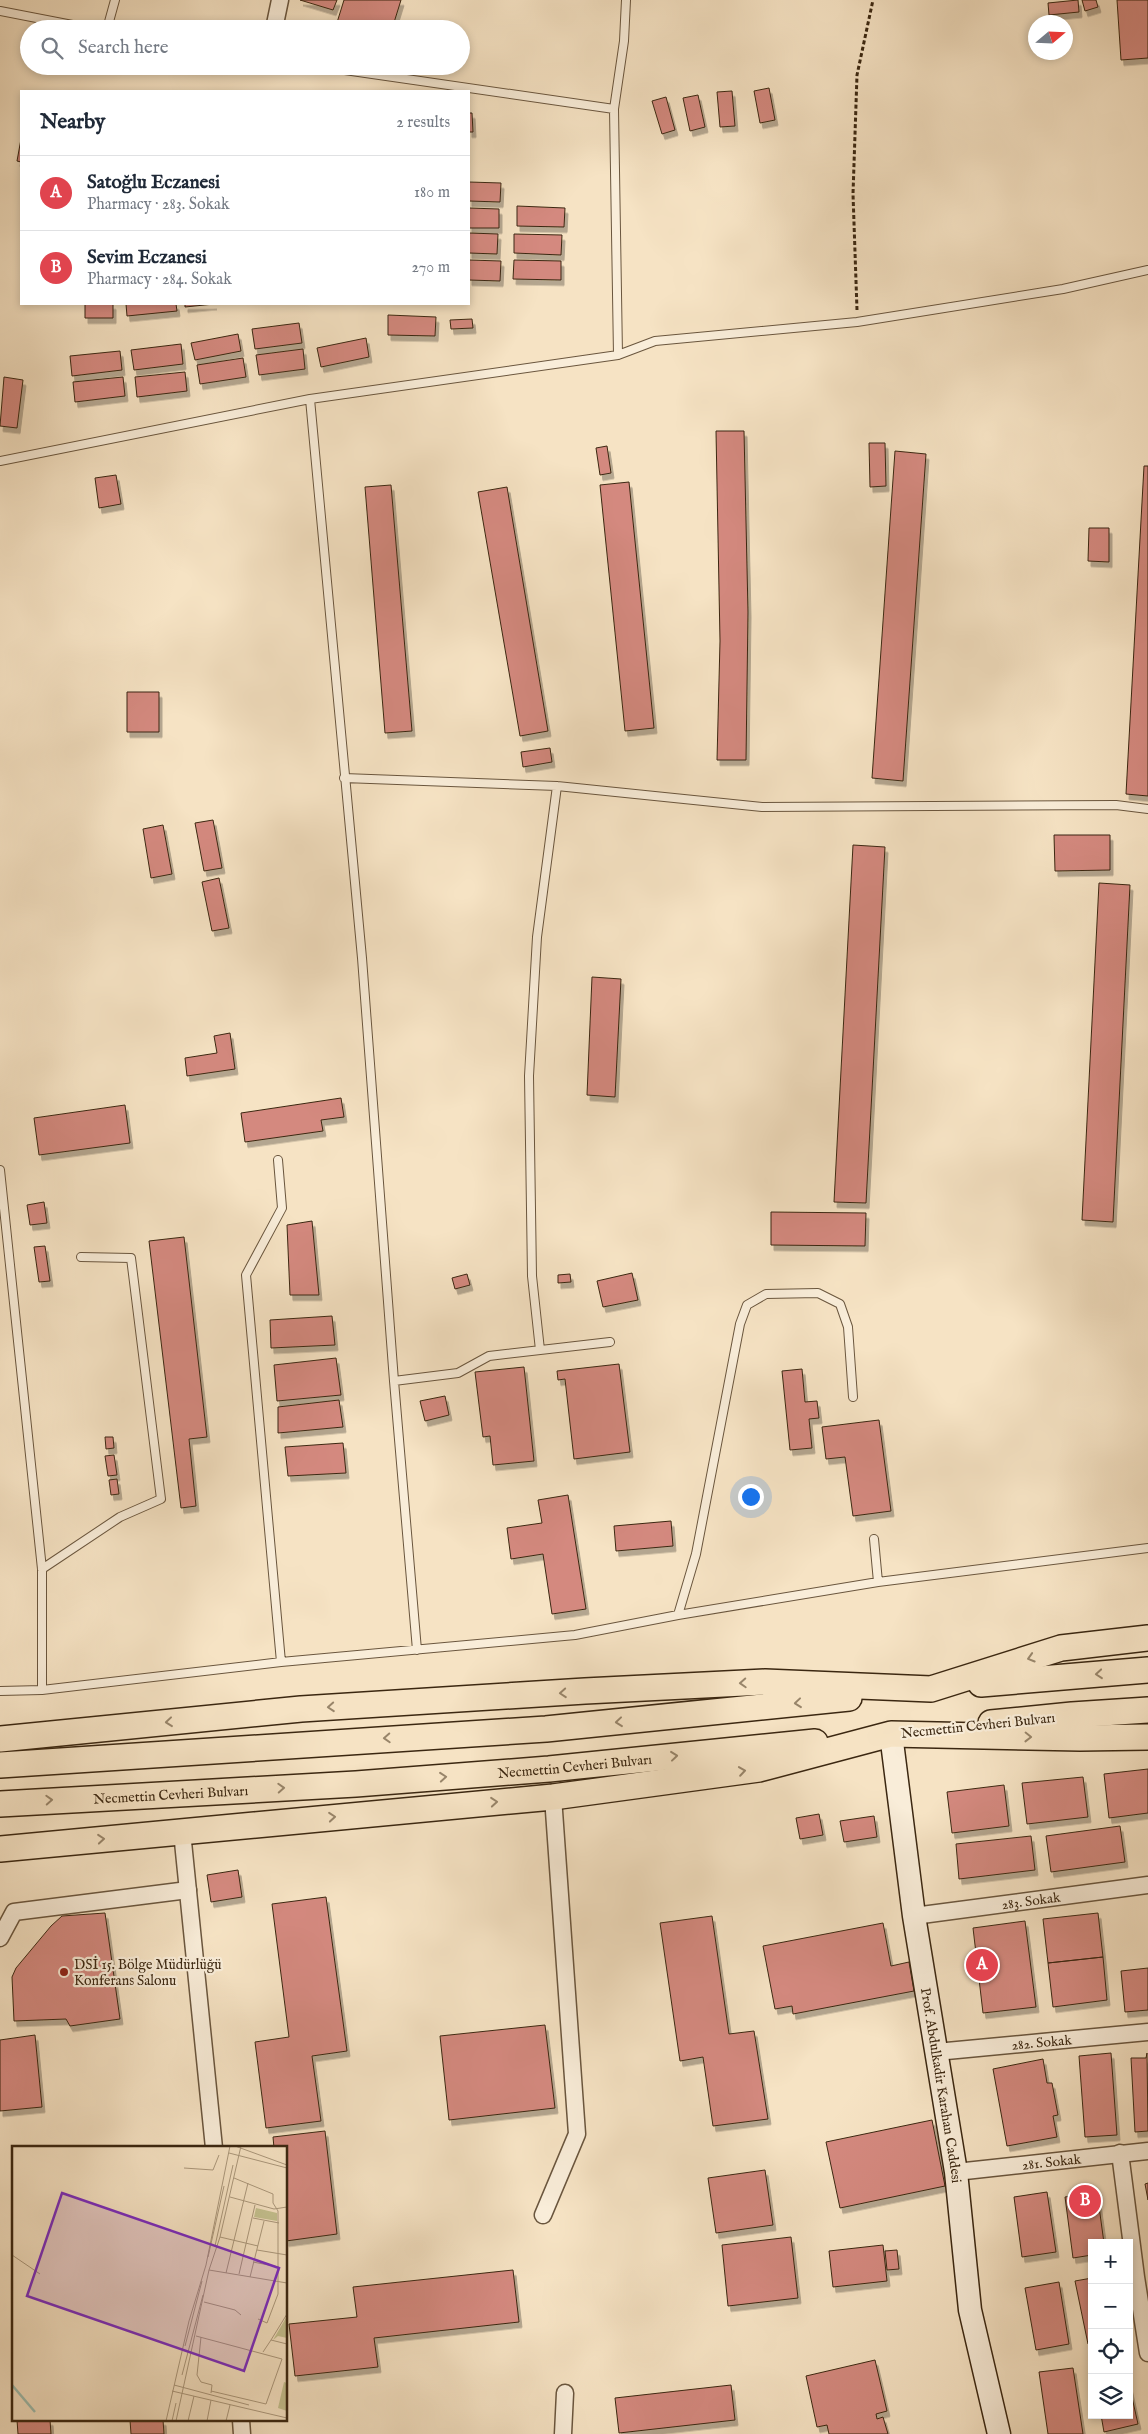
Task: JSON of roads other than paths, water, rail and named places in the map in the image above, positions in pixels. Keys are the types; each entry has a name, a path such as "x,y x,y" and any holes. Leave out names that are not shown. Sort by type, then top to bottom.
{"main road":[{"path":"0,1739 301,1709 585,1691 765,1682 931,1689 1061,1648 1148,1638"},
{"path":"0,1765 352,1740 546,1730 931,1689 1148,1670"},
{"name":"Necmettin Cevheri Bulvarı","path":"0,1804 385,1782 549,1768 1072,1715 1148,1710"},
{"path":"0,1849 553,1797 759,1769 891,1734 1080,1738 1148,1737"},
{"name":"Prof. Abdulkadir Karahan Caddesi","path":"891,1734 914,1916 956,2172 970,2310 1000,2434"}],"street":[{"path":"276,20 280,0"},
{"path":"544,2215 577,2134 553,1797"},
{"path":"182,1832 214,2146"},
{"name":"283. Sokak","path":"914,1916 1148,1885"},
{"path":"0,1938 14,1912 188,1890"},
{"name":"282. Sokak","path":"936,2052 1148,2032"},
{"name":"281. Sokak","path":"956,2172 1148,2150"},
{"path":"1120,2153 1148,2353"},
{"path":"563,2434 565,2393"}],"lane":[{"path":"109,20 115,0"},
{"path":"618,355 614,109 624,41 626,0"},
{"path":"0,11 46,20"},
{"path":"379,75 614,109"},
{"path":"0,462 310,399 618,355 655,341 857,322 1063,290 1148,270"},
{"path":"310,399 362,958 394,1381 417,1650"},
{"path":"344,778 557,786 762,807 1116,805 1148,809"},
{"path":"540,1350 532,1276 529,1076 537,937 557,786"},
{"path":"278,1160 282,1208 246,1274 281,1662"},
{"path":"0,1170 42,1569 42,1690"},
{"path":"42,1569 120,1517 161,1499 131,1258 81,1257"},
{"path":"678,1615 696,1554 740,1324 747,1305 766,1294 818,1293 840,1304 848,1327 852,1397"},
{"path":"394,1381 458,1373 490,1356 610,1342"},
{"path":"874,1539 878,1582"},
{"path":"0,1691 42,1690 281,1662 575,1635 678,1615 878,1582 1148,1548"}],"place":[{"name":"Satoğlu Eczanesi","path":"982,1965"},
{"name":"DSİ 15. Bölge Müdürlüğü Konferans Salonu","path":"64,1972"},
{"name":"Sevim Eczanesi","path":"1085,2201"}]}
